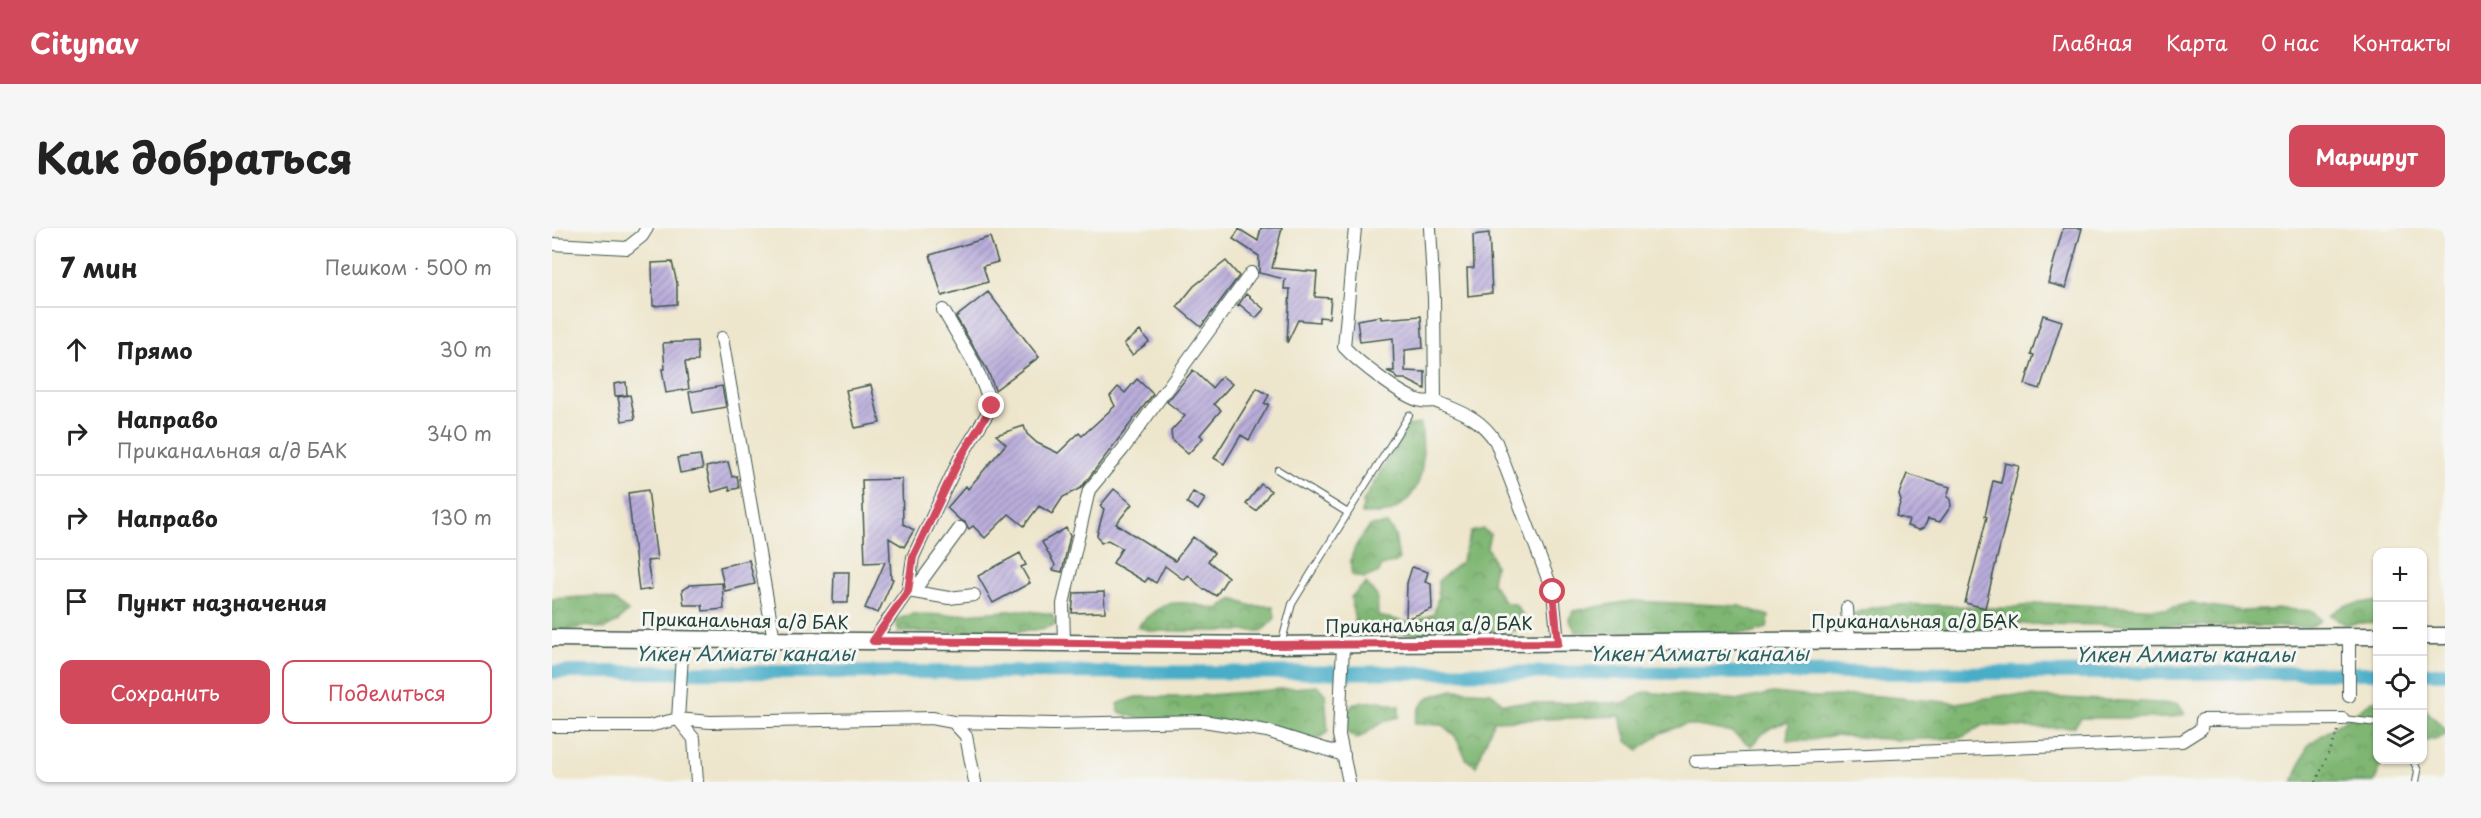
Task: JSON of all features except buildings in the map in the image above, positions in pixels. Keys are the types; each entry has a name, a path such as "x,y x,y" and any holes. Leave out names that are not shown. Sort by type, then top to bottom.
{"main road":[{"name":"Приканальная а/д БАК","path":"552,638 682,644 774,640 1343,645 2373,636"},
{"path":"2427,636 2445,636"}],"street":[{"path":"552,244 627,248 642,236 647,228"},
{"path":"1355,228 1344,347 1353,357 1420,401 1435,401 1474,417 1486,427 1496,442 1553,592 1558,643"},
{"path":"1430,228 1434,298 1435,401"},
{"path":"1064,643 1063,604 1089,490 1123,449 1251,273"},
{"path":"908,591 913,557 959,460 992,406 974,363 943,310"},
{"path":"722,338 774,640"},
{"path":"873,641 908,591 919,584 960,528"},
{"path":"908,591 949,598 974,595"},
{"path":"1847,608 1849,640"},
{"path":"2349,636 2349,696"},
{"path":"682,644 678,719 694,738 697,782"},
{"path":"1343,645 1339,735 1349,782"},
{"path":"552,726 649,726 678,719 710,722 932,718 953,722 1053,724 1203,721 1267,732 1344,755"},
{"path":"1696,761 2182,741 2201,729 2202,720 2343,719"},
{"path":"953,722 966,736 975,782"}],"lane":[{"path":"1280,645 1292,604 1409,415"},
{"path":"1278,470 1348,513"},
{"path":"2343,719 2373,722"},
{"path":"2416,764 2418,771 2416,782"}],"path":[{"path":"2316,782 2343,719"}],"green space":[{"path":"1421,424 1423,462 1417,485 1411,495 1390,512 1362,514 1363,502 1407,426"},
{"path":"1387,524 1395,535 1399,561 1382,566 1379,572 1365,578 1352,575 1352,555 1361,537 1370,526"},
{"path":"1483,529 1490,534 1487,547 1495,565 1492,582 1505,603 1515,604 1525,618 1524,628 1508,632 1456,636 1353,631 1355,621 1351,597 1366,583 1377,596 1378,616 1411,623 1434,614 1438,597 1438,581 1461,562 1471,532"},
{"path":"597,596 615,601 628,611 616,623 604,629 586,626 570,630 552,629 552,599"},
{"path":"1232,599 1252,606 1273,606 1275,618 1262,631 1152,631 1137,627 1165,605 1182,603 1217,609"},
{"path":"1631,601 1740,606 1769,616 1767,628 1750,633 1576,632 1569,619 1573,611"},
{"path":"2373,602 2373,622 2345,624 2330,615 2345,605"},
{"path":"2042,603 2166,609 2190,603 2243,611 2282,609 2313,611 2321,620 2313,627 2021,624 2002,620 1989,630 1864,628 1853,614 1885,606 2000,608"},
{"path":"1020,610 1052,614 1056,624 1026,631 899,632 895,620 912,614 950,615"},
{"path":"1318,686 1325,694 1328,732 1318,739 1306,740 1268,727 1143,720 1119,712 1117,704 1136,697 1184,697"},
{"path":"1453,690 1491,692 1502,703 1624,703 1645,692 1740,700 1773,693 1813,697 1867,695 1956,703 2006,695 2178,704 2185,714 2170,718 2081,718 2074,727 1983,725 1961,738 1897,740 1834,735 1806,741 1787,740 1789,722 1768,730 1751,746 1731,732 1686,724 1661,733 1639,750 1627,741 1620,716 1494,721 1476,766 1467,760 1455,736 1442,725 1414,724 1423,703 1438,694"},
{"path":"1380,701 1399,706 1399,717 1381,723 1356,739 1348,733 1347,713 1354,703"},
{"path":"2373,701 2373,764 2382,764 2374,782 2293,782 2308,745"},
{"path":"2427,711 2445,729 2445,736 2427,741"}],"waterway":[{"name":"Үлкен Алматы каналы","path":"552,672 2373,673"},
{"name":"Үлкен Алматы каналы","path":"2427,673 2445,673"}],"route":[{"path":"992,406 959,460 913,557 908,591 873,641 1269,645 1558,643 1553,592"}]}
